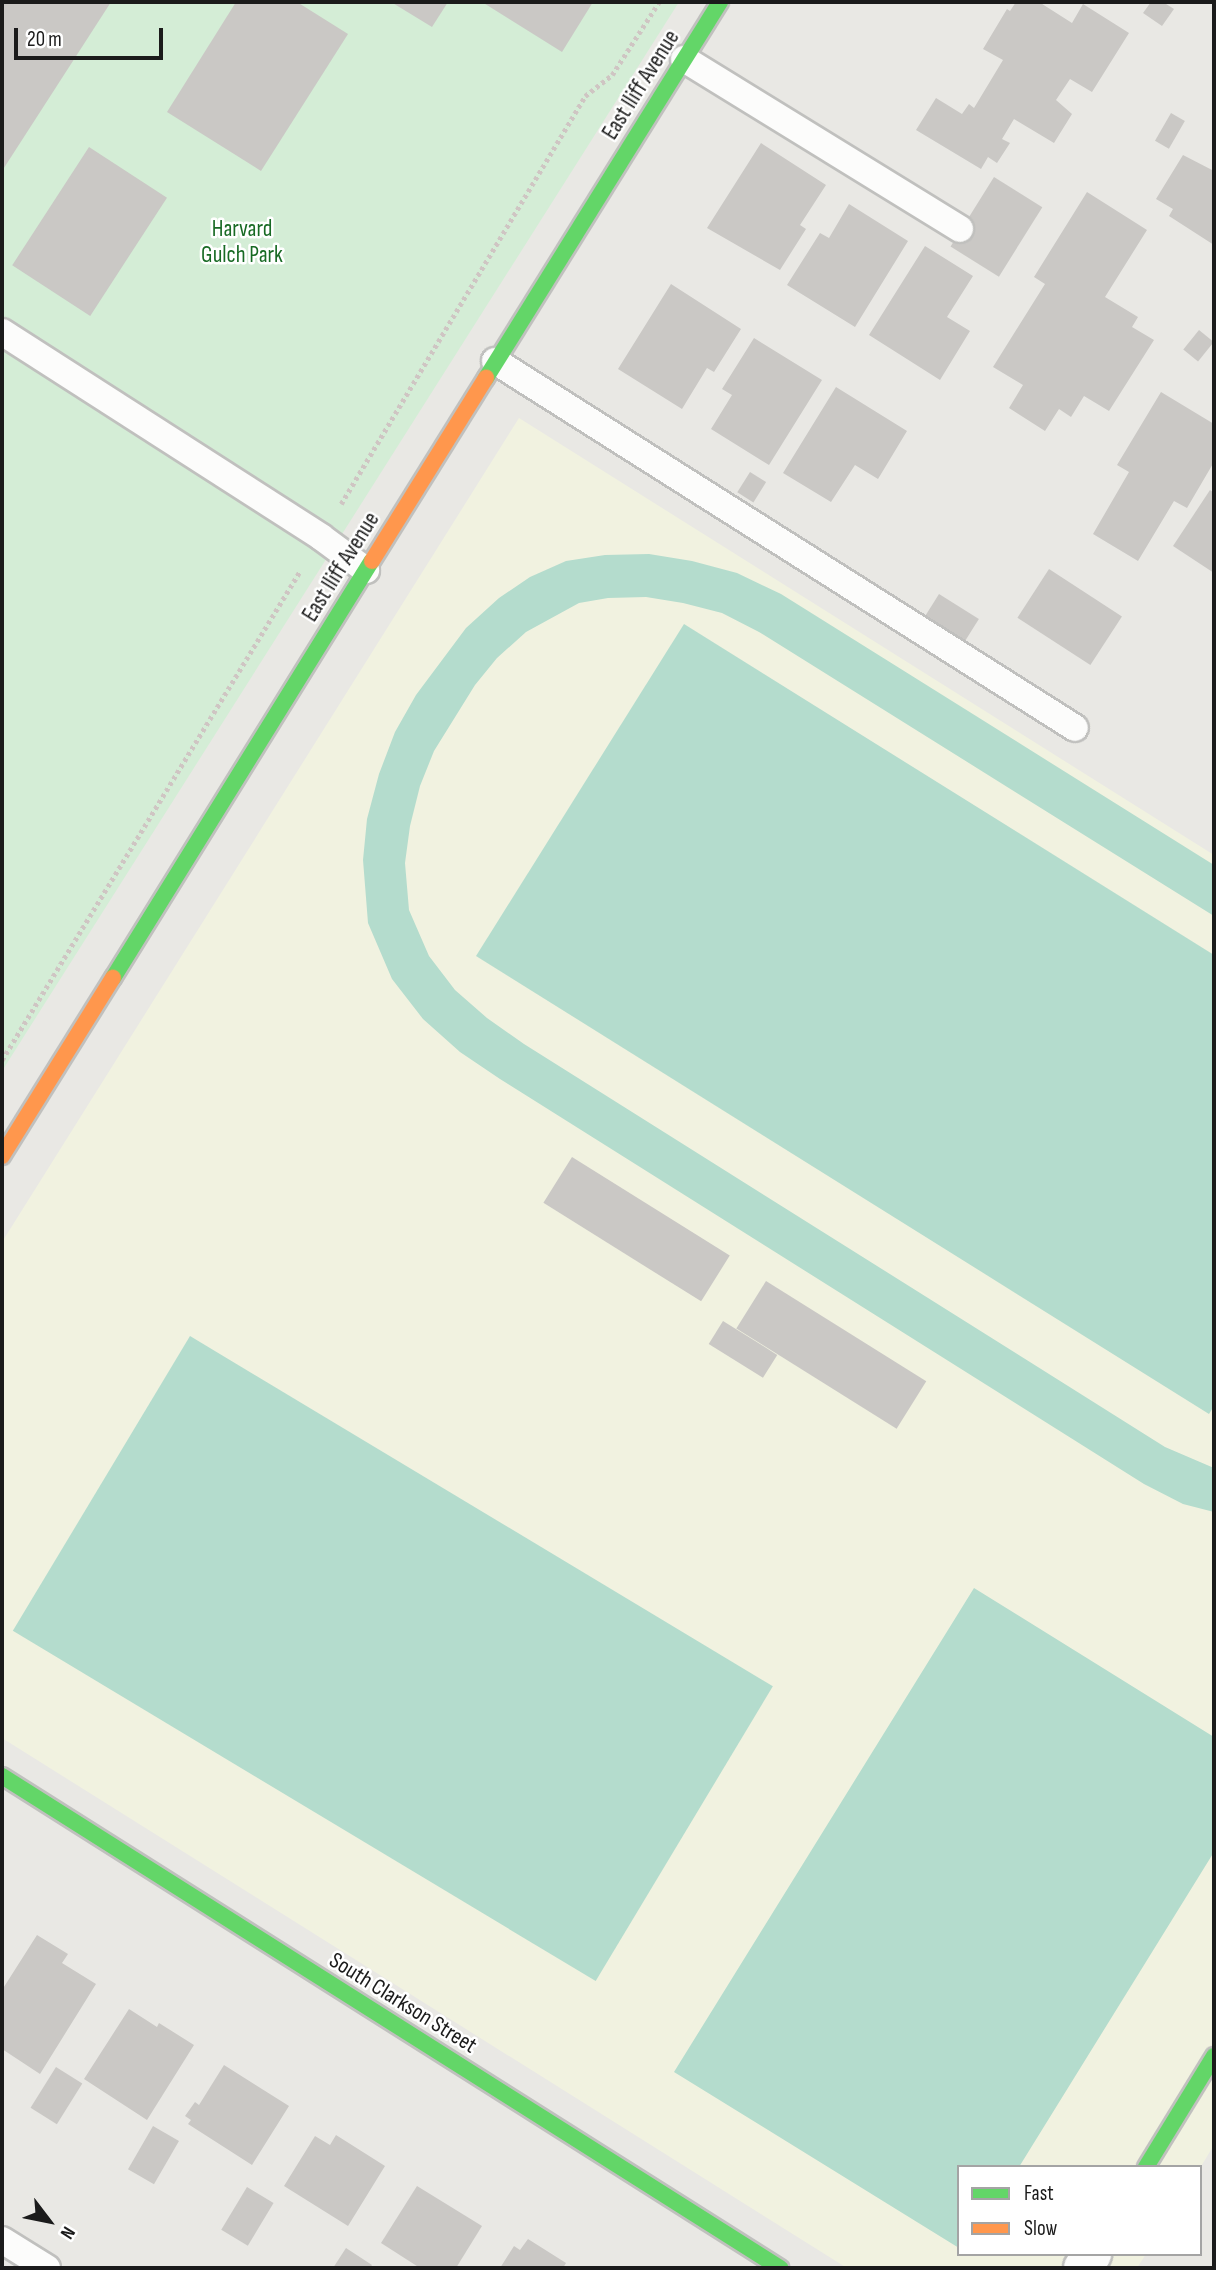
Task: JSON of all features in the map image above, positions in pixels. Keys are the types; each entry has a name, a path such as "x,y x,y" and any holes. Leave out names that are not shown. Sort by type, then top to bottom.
{"street":[{"name":"East Iliff Avenue","path":"2,1156 720,2"},
{"name":"South Clarkson Street","path":"2,1776 780,2268"},
{"path":"1148,2165 1205,2091 1214,2056"}],"lane":[{"path":"684,59 960,229"},
{"path":"2,332 321,537 366,570"},
{"path":"495,361 1075,728"},
{"path":"2,2239 47,2268"}],"path":[{"path":"2,1060 321,537 585,96 612,75 659,2"}],"shaded area":[{"path":"519,418 1214,855 1214,2145 1202,2165 957,2165 957,2256 1145,2256 1137,2268 847,2268 2,1738 2,1242"}],"green space":[{"name":"Harvard Gulch Park","path":"2,2 679,2 2,1071"},
{"path":"649,554 692,561 737,573 781,594 1214,865 1214,916 759,632 722,613 683,603 646,597 608,598 579,603 526,632 497,658 475,685 434,751 420,786 410,826 405,863 409,910 429,956 455,990 487,1018 524,1044 1165,1447 1214,1468 1214,1512 1183,1504 1144,1484 500,1079 460,1052 423,1019 392,979 368,923 363,860 367,819 379,774 395,732 416,695 466,628 499,598 530,577 566,561 605,555"},
{"path":"684,624 1214,955 1214,1406 1209,1414 476,956"},
{"path":"190,1336 773,1686 596,1981 13,1631"},
{"path":"974,1588 1214,1737 1214,1852 1020,2165 957,2165 957,2247 674,2072"}],"building":[{"path":"2,2 111,2 2,171"},
{"path":"236,2 297,2 348,34 261,171 167,112"},
{"path":"391,2 448,2 432,27"},
{"path":"482,2 593,2 562,52"},
{"path":"1016,2 1039,2 1072,23 1083,4 1129,33 1092,92 1070,79 1056,100 1072,114 1054,143 1014,119 1002,139 1010,143 997,163 988,157 981,169 916,130 936,98 962,114 969,104 974,108 1003,60 983,49 1007,9 1010,11"},
{"path":"1151,2 1163,2 1174,9 1162,26 1143,13"},
{"path":"1171,113 1185,121 1169,149 1155,141"},
{"path":"761,143 826,185 800,225 806,229 780,270 707,228"},
{"path":"89,147 167,198 90,316 12,265"},
{"path":"1183,155 1214,171 1214,245 1169,216 1173,209 1156,199"},
{"path":"994,177 1042,207 999,277 951,247"},
{"path":"1087,192 1147,230 1105,297 1138,317 1132,327 1154,340 1109,411 1084,396 1071,417 1059,409 1045,431 1009,408 1023,385 993,367 1045,284 1034,277"},
{"path":"849,204 908,241 855,327 787,285 820,233 829,238"},
{"path":"925,246 973,276 947,317 970,331 940,380 869,335"},
{"path":"671,284 741,329 714,372 707,368 682,409 618,369"},
{"path":"1199,330 1214,342 1198,361 1183,349"},
{"path":"754,338 822,380 769,465 711,429 732,395 722,389"},
{"path":"836,387 907,431 878,479 855,465 831,502 783,473"},
{"path":"1161,392 1214,424 1214,462 1187,508 1174,501 1138,561 1093,534 1129,472 1117,465"},
{"path":"750,472 766,482 753,502 737,492"},
{"path":"1210,490 1214,493 1214,573 1173,546"},
{"path":"1049,569 1122,616 1090,665 1017,618"},
{"path":"939,594 979,619 963,643 924,619"},
{"path":"572,1157 730,1256 701,1301 543,1203"},
{"path":"766,1281 926,1381 897,1429 736,1328"},
{"path":"723,1321 777,1355 763,1378 709,1344"},
{"path":"37,1935 68,1954 62,1963 96,1984 40,2074 2,2049 2,1990"},
{"path":"129,2009 157,2027 159,2023 194,2045 147,2120 84,2079"},
{"path":"224,2065 289,2106 252,2165 188,2124 191,2120 185,2116 195,2102 199,2105"},
{"path":"56,2067 82,2083 57,2124 31,2108"},
{"path":"153,2126 179,2141 154,2184 128,2169"},
{"path":"336,2135 385,2166 348,2226 284,2186 315,2136 330,2145"},
{"path":"417,2186 482,2226 456,2268 420,2268 381,2243"},
{"path":"247,2187 274,2203 248,2246 221,2230"},
{"path":"528,2239 566,2263 563,2268 500,2268 514,2246 520,2250"},
{"path":"346,2248 372,2265 370,2268 333,2268"}],"traffic: fast":[{"path":"486,378 720,2"},
{"path":"113,978 372,561"},
{"path":"2,1776 780,2268"},
{"path":"1147,2165 1214,2056"}],"traffic: slow":[{"path":"372,561 486,378"},
{"path":"2,1156 113,978"}]}
